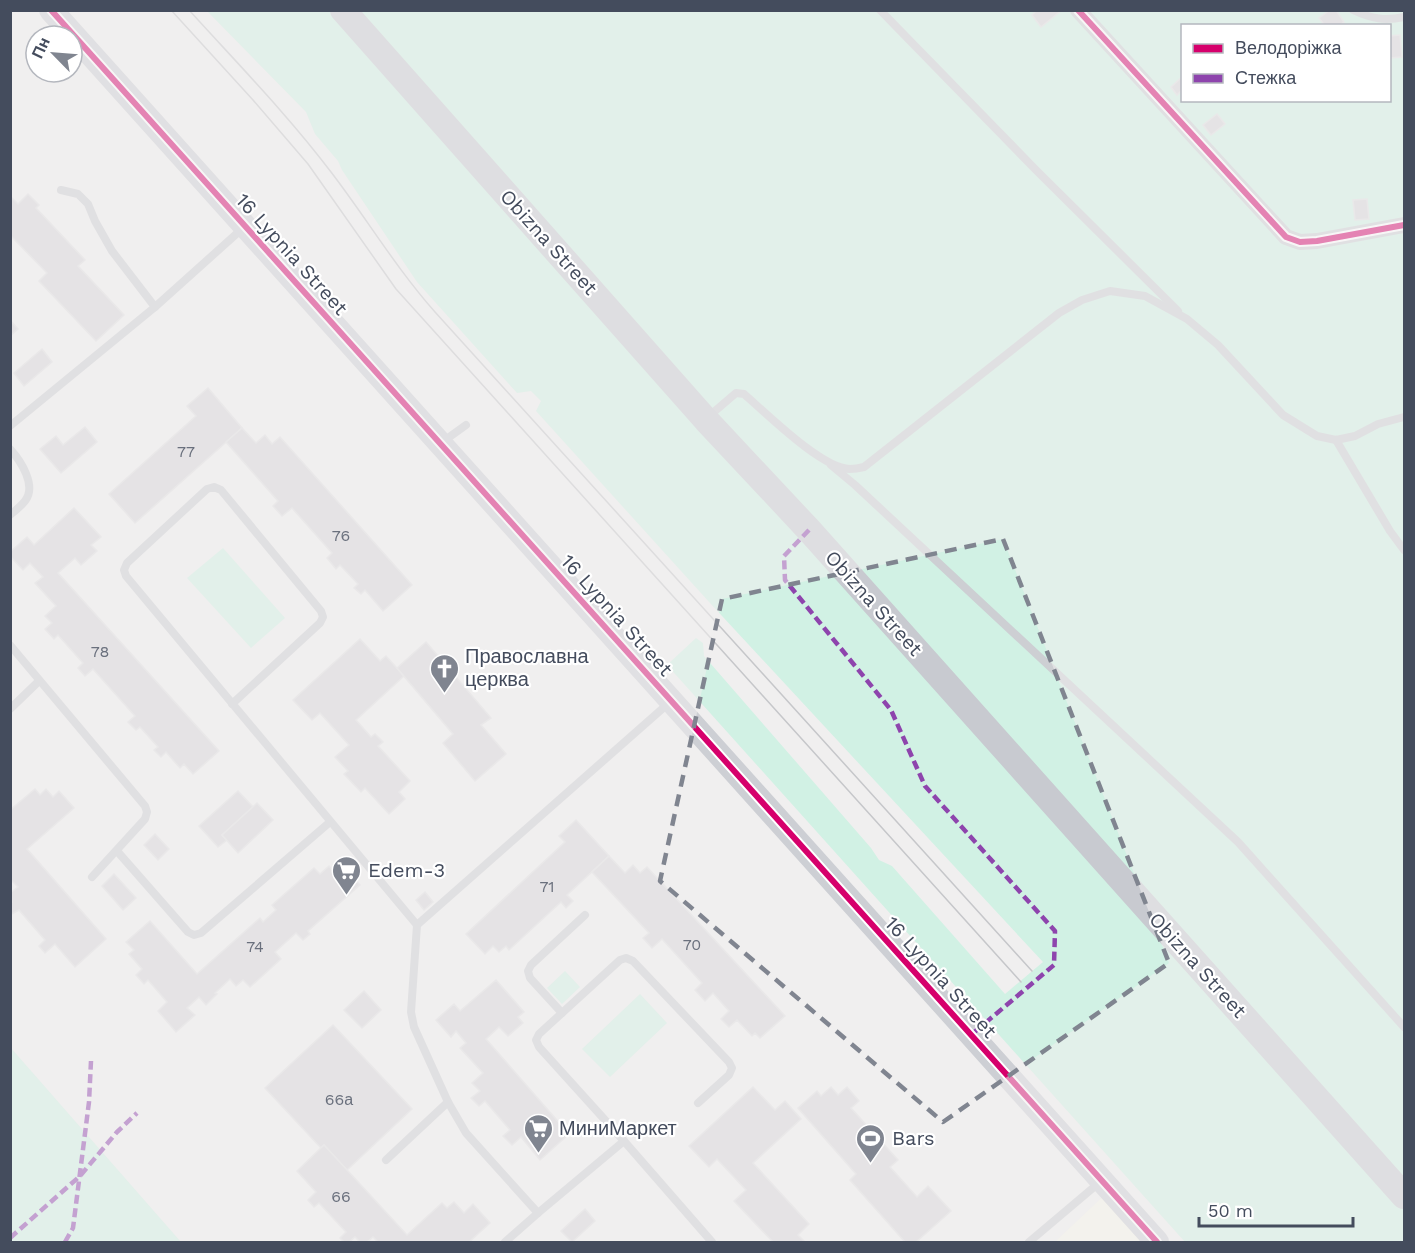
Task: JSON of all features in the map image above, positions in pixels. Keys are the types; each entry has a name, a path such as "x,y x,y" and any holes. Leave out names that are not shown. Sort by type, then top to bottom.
{"main road":[{"name":"Obizna Street","path":"343,10 706,420 809,530 1404,1196"}],"street":[{"name":"16 Lypnia Street","path":"51,10 1157,1242"},
{"path":"1078,10 1286,237 1300,242 1317,241 1404,225"}],"lane":[{"path":"880,10 1036,170 1187,319 1218,345 1283,415 1317,436 1336,440 1355,436 1378,424 1404,417"},
{"path":"1353,10 1370,18 1386,20 1404,17"},
{"path":"61,190 78,194 88,204 112,251 155,307"},
{"path":"10,426 155,307 245,227"},
{"path":"826,461 849,470 864,467 1059,313 1083,300 1110,291 1145,296 1187,319"},
{"path":"706,420 736,393 744,394 864,493 1239,842 1404,1027"},
{"path":"441,443 466,425"},
{"path":"1336,440 1390,531 1404,550"},
{"path":"10,448 19,459 29,484 26,500 10,515"},
{"path":"232,704 320,623 323,617 321,610 220,490 214,487 207,489 127,563 124,570 126,576 232,704 330,822 417,925 411,1012 414,1027 448,1102 471,1139 538,1213"},
{"path":"10,645 145,806 147,813 145,819 92,877"},
{"path":"10,709 39,681"},
{"path":"417,925 672,700"},
{"path":"117,851 188,932 194,935 201,933 330,822"},
{"path":"562,1013 530,978 528,971 531,965 585,915"},
{"path":"698,1103 729,1075 732,1068 729,1062 633,961 626,958 620,960 539,1034 536,1040 539,1047 712,1242"},
{"path":"386,1160 448,1102"},
{"path":"506,1242 624,1141"},
{"path":"1029,1242 1102,1180"}],"highlighted area":[{"path":"1003,539 1169,963 943,1122 660,881 722,599"}],"shaded area":[{"path":"1110,1190 1157,1242 1055,1242"}],"green space":[{"path":"207,11 1404,11 1404,1242 1185,1242 667,665 696,638 703,643 704,656 879,860 892,866 1005,994 1043,962 710,603 536,411 541,401 531,391 517,393 417,282 338,161 315,134 306,112"},
{"path":"223,548 285,618 251,648 187,578"},
{"path":"565,971 580,987 562,1004 547,988"},
{"path":"640,994 667,1023 610,1077 582,1049"},
{"path":"11,1048 181,1242 11,1242"}],"building":[{"path":"1037,10 1062,10 1041,27 1032,15"},
{"path":"1330,10 1336,10 1344,22 1324,24 1319,18"},
{"path":"1400,35 1402,57 1391,58 1391,36"},
{"path":"1181,78 1181,91 1177,95 1171,87"},
{"path":"1217,114 1225,124 1211,135 1203,125"},
{"path":"28,194 39,205 36,208 85,260 78,266 124,315 96,341 39,281 47,273 10,235 10,196 18,204"},
{"path":"1367,199 1369,219 1355,220 1353,200"},
{"path":"10,320 18,329 10,336"},
{"path":"42,349 52,362 24,386 14,373"},
{"path":"208,388 242,428 135,523 109,494 196,416 187,406"},
{"path":"85,427 97,442 61,473 40,449 56,436 63,445"},
{"path":"242,428 256,443 265,435 272,444 280,437 412,585 383,611 365,590 361,594 354,588 358,584 340,565 336,569 327,558 332,553 292,508 282,516 273,506 278,501 226,442"},
{"path":"74,508 101,537 91,545 97,551 81,565 75,558 58,573 219,751 193,774 184,764 180,768 166,752 161,757 154,750 158,747 140,727 136,730 128,722 135,716 93,669 85,676 78,668 83,663 58,635 54,639 45,629 52,623 45,616 56,606 35,583 43,577 30,563 23,570 10,556 10,552 27,537 34,545"},
{"path":"360,639 380,661 386,656 404,676 356,720 371,737 375,734 383,742 378,746 410,781 399,792 405,799 389,814 365,788 361,792 344,774 348,771 335,757 349,745 320,713 312,720 293,700"},
{"name":"Православна церква","path":"426,642 491,718 481,725 506,754 475,781 443,743 453,734 397,668"},
{"path":"35,789 40,795 46,789 53,797 59,791 74,808 27,849 106,939 75,967 55,944 45,953 39,946 45,940 19,910 10,915 12,902 10,893 18,887 10,879 10,810"},
{"path":"238,791 253,807 222,835 227,840 218,847 199,826"},
{"path":"257,803 273,820 238,853 222,835"},
{"path":"576,820 609,856 567,895 573,901 566,908 561,902 509,950 506,946 499,952 493,946 485,954 466,934 565,842 559,836"},
{"path":"155,834 169,849 158,860 144,845"},
{"path":"609,856 625,873 633,865 640,873 647,867 785,1016 760,1038 755,1033 752,1036 737,1020 729,1027 721,1019 729,1011 713,993 705,1001 695,990 702,983 662,939 652,948 643,938 649,933 592,872"},
{"path":"329,866 338,877 346,870 360,885 308,931 310,934 303,940 296,933 275,952 281,959 250,987 243,980 236,986 230,979 206,1005 199,997 187,1008 195,1015 176,1032 158,1011 167,1002 148,980 144,984 136,975 142,969 129,954 134,950 126,942 150,921 197,974 260,918 263,922 276,910 272,905 314,868 320,874"},
{"path":"114,874 136,898 123,910 102,886"},
{"path":"425,892 433,902 424,910 416,900"},
{"path":"496,980 524,1012 518,1017 523,1023 508,1036 499,1027 486,1039 569,1134 540,1160 521,1137 512,1145 503,1136 510,1130 485,1101 479,1106 471,1098 480,1091 472,1083 483,1073 460,1048 466,1043 456,1031 451,1037 436,1020 454,1004 460,1011"},
{"path":"364,991 381,1010 362,1028 344,1010"},
{"path":"333,1025 412,1109 347,1170 324,1145 321,1148 265,1088"},
{"path":"753,1087 775,1110 785,1101 801,1119 753,1163 809,1224 798,1235 805,1242 773,1242 734,1201 746,1190 717,1159 709,1167 689,1146"},
{"name":"Bars","path":"831,1087 838,1095 847,1087 859,1101 851,1108 898,1160 890,1167 917,1197 928,1186 951,1211 916,1242 905,1242 850,1180 856,1174 798,1108 817,1091 821,1096"},
{"path":"324,1145 407,1235 442,1203 447,1208 454,1202 464,1213 473,1204 490,1223 469,1242 378,1242 373,1237 367,1242 360,1242 355,1237 349,1242 344,1242 340,1238 346,1232 319,1203 314,1207 308,1200 316,1192 297,1171"},
{"path":"585,1209 595,1221 572,1242 561,1231"}],"tram line":[{"path":"171,10 308,164 396,289 1021,982"},
{"path":"189,10 315,151 407,278 435,312 1032,971"}],"marked path":[{"path":"809,530 784,556 785,580 891,710 925,786 1055,931 1054,965 971,1035"},
{"path":"65,1242 73,1228 89,1102 91,1061"},
{"path":"10,1238 80,1176 117,1132 137,1113"}],"cycle path":[{"path":"51,10 1157,1242"},
{"path":"1078,10 1286,237 1300,242 1317,241 1404,225"}],"place":[{"name":"Православна церква","path":"444,694"},
{"name":"Edem-3","path":"347,896"},
{"name":"МиниМаркет","path":"538,1154"},
{"name":"Bars","path":"871,1164"}]}
